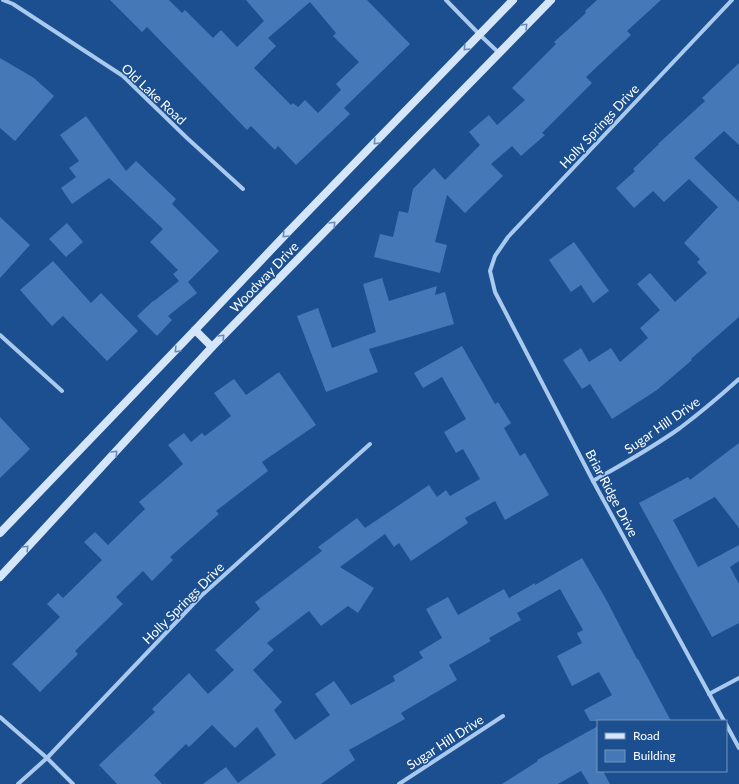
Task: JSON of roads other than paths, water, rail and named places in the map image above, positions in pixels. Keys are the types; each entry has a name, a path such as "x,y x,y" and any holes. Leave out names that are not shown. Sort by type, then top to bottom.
{"main road":[{"name":"Woodway Drive","path":"0,533 288,232 513,0"},
{"name":"Woodway Drive","path":"0,577 212,347 551,0"},
{"path":"195,330 212,347"}],"street":[{"name":"Old Lake Road","path":"3,0 13,4 123,76 187,138 243,189"},
{"path":"446,0 499,53"},
{"name":"Holly Springs Drive","path":"490,271 495,256 508,237 732,0"},
{"name":"Briar Ridge Drive","path":"490,271 495,292 593,481 723,720"},
{"path":"0,334 62,391"},
{"name":"Sugar Hill Drive","path":"593,481 639,456 680,428 739,379"},
{"name":"Holly Springs Drive","path":"18,784 47,758 201,596 370,444"},
{"path":"709,694 739,678"},
{"name":"Sugar Hill Drive","path":"399,784 503,716"},
{"path":"0,717 47,758 73,784"},
{"path":"727,726 739,748"}]}
